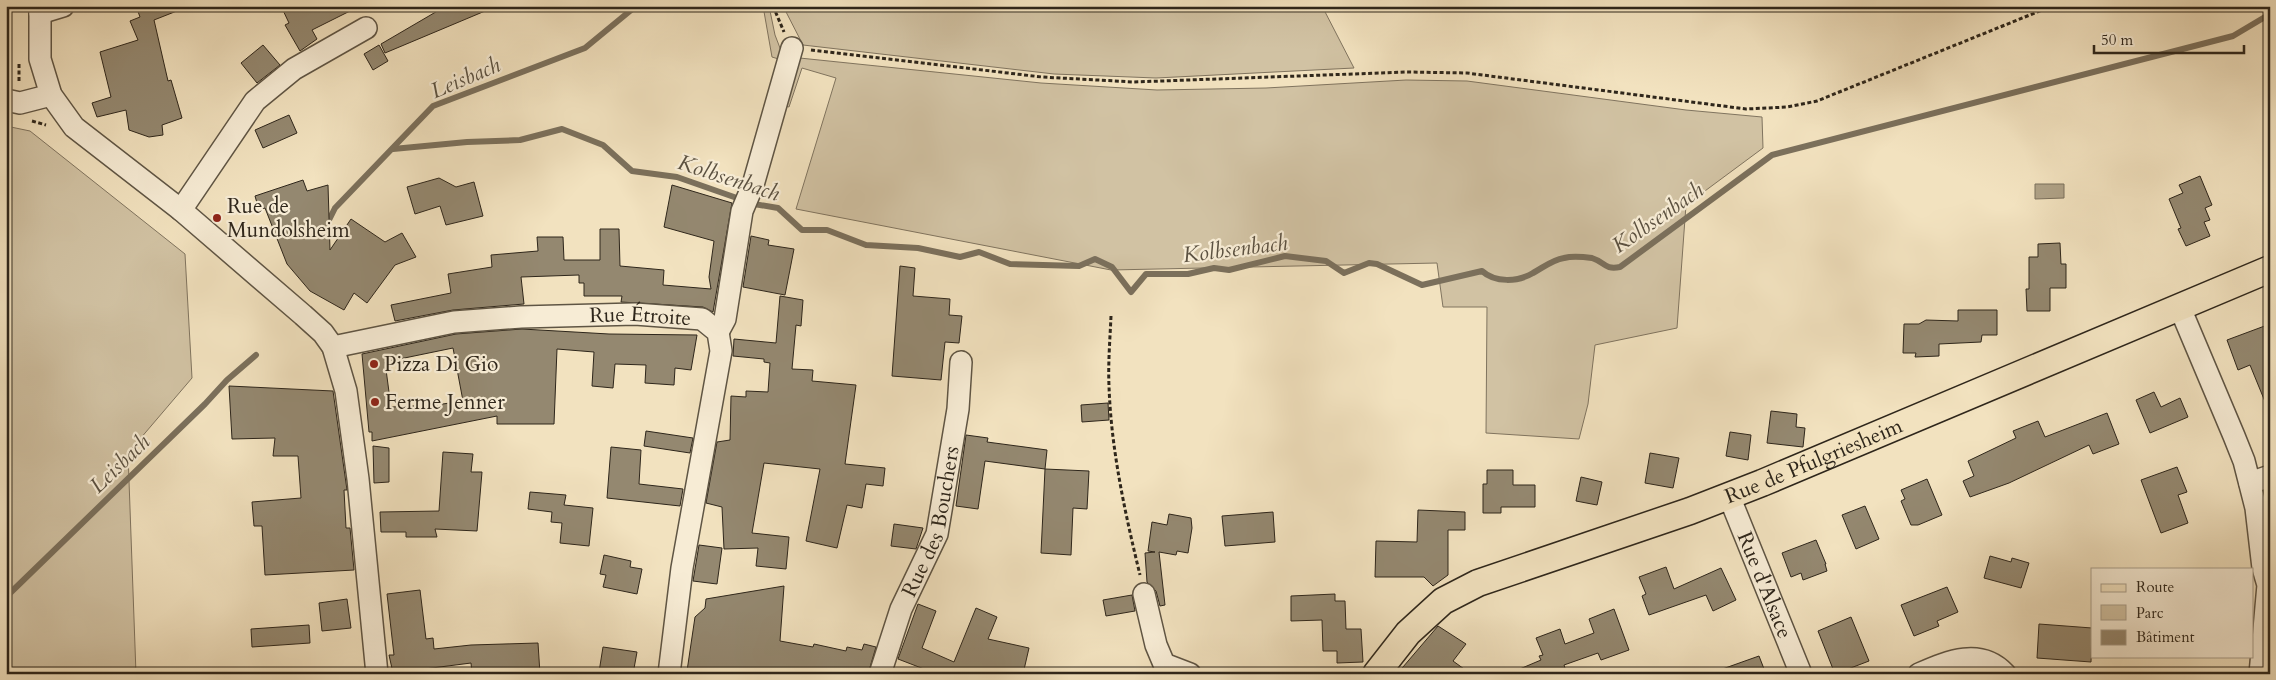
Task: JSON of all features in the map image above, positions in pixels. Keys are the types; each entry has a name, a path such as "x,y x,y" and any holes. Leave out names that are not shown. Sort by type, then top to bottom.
{"main road":[{"name":"Rue de Pfulgriesheim","path":"1376,674 1408,633 1443,601 1478,583 1729,496 2270,269"}],"street":[{"path":"63,6 40,9 40,59 51,95 74,127 181,210 323,333 333,347 347,401 377,674"},
{"path":"181,210 255,102 294,69 366,28"},
{"path":"718,332 725,319 745,203 753,185 792,48"},
{"path":"6,100 20,103 51,95"},
{"path":"2180,308 2234,436 2250,483 2259,525 2263,568 2269,585 2260,674"},
{"name":"Rue Étroite","path":"333,347 454,322 521,317 635,314 702,319 718,332 721,351 682,568 669,674"},
{"name":"Rue des Bouchers","path":"880,674 901,609 937,534 958,410 961,362"},
{"path":"2250,483 2270,476"},
{"name":"Rue d'Alsace","path":"1729,496 1801,674"},
{"path":"1144,594 1156,645 1164,664 1190,674"},
{"path":"1919,674 1947,663 1969,658 1990,663 2005,674"}],"path":[{"path":"773,6 792,48 1042,77 1134,82 1407,72 1467,73 1746,109 1787,107 1817,100 2052,6"},
{"path":"1111,316 1109,385 1114,436 1126,516 1144,594"}],"green space":[{"path":"763,6 769,6 775,35 785,61 772,57"},
{"path":"783,6 1322,6 1354,68 1156,78 1054,74 803,45"},
{"path":"790,57 1041,83 1157,90 1266,88 1406,80 1467,81 1686,110 1762,117 1763,148 1686,205 1677,328 1595,345 1588,404 1579,439 1486,433 1487,307 1443,307 1437,263 1111,270 796,209 836,78 802,68 789,107 776,104"},
{"path":"6,126 30,131 185,254 192,378 128,453 136,674 6,674"}],"shaded area":[{"path":"2035,184 2064,184 2064,198 2035,199"}],"building":[{"path":"136,6 187,7 154,20 168,81 171,80 182,118 162,125 163,135 149,137 129,130 126,110 97,117 92,103 111,97 100,52 138,40 130,21 140,17"},
{"path":"281,6 360,6 312,30 317,39 300,51 285,25 289,23"},
{"path":"446,6 497,6 385,53 381,44"},
{"path":"263,45 280,65 257,83 241,63"},
{"path":"379,45 388,61 373,70 364,54"},
{"path":"289,115 297,133 263,148 255,130"},
{"path":"2200,176 2212,205 2205,208 2210,220 2204,222 2210,236 2186,246 2178,229 2181,228 2169,199 2183,193 2179,185"},
{"path":"439,178 456,187 474,182 483,216 446,225 440,206 415,214 407,187"},
{"path":"303,180 307,191 328,185 330,250 351,219 385,242 402,233 416,257 395,265 367,303 354,293 344,310 310,291 287,264 265,208 259,210 255,196"},
{"path":"672,185 732,203 713,312 703,307 621,302 622,296 584,296 584,283 579,283 579,275 521,277 524,304 453,310 395,321 391,305 451,293 448,274 492,267 491,255 538,251 537,237 563,237 564,260 600,260 600,229 619,229 620,266 664,270 663,285 711,289 709,277 714,241 664,227"},
{"path":"751,236 769,240 768,245 794,249 785,295 743,287"},
{"path":"2060,243 2061,264 2066,264 2066,288 2050,288 2050,311 2027,311 2026,289 2029,289 2029,257 2038,257 2038,244"},
{"path":"900,266 915,268 913,296 950,299 949,315 962,316 959,343 945,342 941,380 892,376"},
{"path":"780,296 803,300 801,326 796,325 792,369 813,370 812,381 856,385 845,464 885,468 883,486 866,484 862,508 847,505 837,548 806,541 820,469 764,463 752,533 789,537 786,569 756,566 758,548 724,549 722,507 706,503 717,442 730,440 731,396 746,397 746,391 768,392 770,363 764,362 764,359 733,356 734,339 776,343"},
{"path":"1958,310 1997,310 1997,335 1982,335 1981,342 1939,344 1939,356 1915,357 1916,353 1903,353 1904,324 1919,324 1926,320 1958,321"},
{"path":"2270,324 2270,409 2268,409 2250,365 2238,370 2227,340"},
{"path":"522,329 609,334 697,335 691,370 675,368 674,385 645,383 646,365 615,364 613,388 592,386 594,352 557,349 554,424 497,424 497,416 372,441 372,432 369,432 362,354 456,334","holes":["453,348 463,401 436,405 391,407 385,362"]},
{"path":"229,386 333,391 347,490 344,490 346,528 350,528 354,570 265,575 262,526 254,526 252,502 301,498 298,456 273,456 275,438 232,439"},
{"path":"2154,392 2161,407 2180,398 2188,417 2150,433 2136,400"},
{"path":"1108,403 1109,420 1082,422 1081,405"},
{"path":"1771,411 1797,414 1796,427 1805,428 1803,447 1767,443"},
{"path":"2107,413 2119,444 2093,454 2089,445 2009,483 1970,497 1963,481 1974,476 1968,461 2016,438 2013,431 2038,421 2045,437"},
{"path":"646,431 693,438 690,453 644,446"},
{"path":"1730,432 1751,435 1748,460 1726,456"},
{"path":"966,435 988,438 987,442 1047,450 1045,469 985,461 978,509 956,506"},
{"path":"373,446 389,448 389,482 374,483"},
{"path":"611,447 641,450 639,484 683,489 680,506 607,498"},
{"path":"443,452 473,454 471,472 482,472 477,531 435,529 437,537 406,537 406,532 381,532 380,512 439,511"},
{"path":"1650,453 1679,458 1673,488 1645,483"},
{"path":"2177,467 2187,492 2178,495 2188,523 2161,533 2141,480"},
{"path":"1045,469 1089,471 1087,509 1073,508 1071,555 1041,553"},
{"path":"1487,470 1513,470 1513,485 1535,485 1535,507 1501,507 1501,513 1483,513 1483,484 1487,484"},
{"path":"1581,477 1602,482 1597,505 1576,501"},
{"path":"1927,479 1942,515 1918,525 1911,525 1901,501 1905,499 1901,490"},
{"path":"530,492 566,495 564,505 593,508 589,546 560,543 562,523 551,522 552,512 528,509"},
{"path":"1865,506 1879,539 1856,549 1842,515"},
{"path":"1418,510 1465,512 1465,530 1448,530 1448,575 1433,586 1424,577 1375,577 1376,541 1417,542"},
{"path":"1273,512 1275,542 1225,546 1222,516"},
{"path":"1169,514 1191,518 1192,528 1188,553 1177,551 1176,555 1159,552 1165,605 1160,606 1156,591 1147,582 1145,553 1155,552 1148,551 1152,522 1167,525"},
{"path":"894,524 923,528 916,549 891,546"},
{"path":"1816,540 1827,571 1803,580 1801,573 1791,577 1782,553"},
{"path":"699,545 722,548 717,584 693,581"},
{"path":"604,555 631,561 630,567 642,569 637,594 603,587 606,575 600,574"},
{"path":"1990,556 2011,562 2012,558 2029,563 2021,588 1984,578"},
{"path":"1666,567 1674,589 1721,568 1736,600 1713,611 1706,595 1649,615 1642,596 1646,594 1639,577"},
{"path":"784,586 780,641 813,647 814,644 846,651 847,647 862,650 864,644 876,647 868,674 831,674 809,669 808,674 701,674 687,671 695,617 705,608 706,599"},
{"path":"1947,587 1958,612 1937,621 1939,626 1914,636 1901,605"},
{"path":"420,590 426,639 433,638 434,649 471,645 538,643 540,674 472,674 471,663 393,673 389,655 394,655 387,594"},
{"path":"1335,594 1335,601 1345,601 1346,629 1361,629 1363,662 1337,663 1337,651 1323,651 1322,620 1291,621 1291,596"},
{"path":"1132,595 1135,611 1106,616 1103,600"},
{"path":"347,599 351,628 322,631 319,603"},
{"path":"918,604 936,611 922,648 954,662 976,608 997,617 988,639 1029,648 1023,674 937,674 898,659"},
{"path":"1614,609 1629,650 1601,660 1598,653 1564,665 1567,674 1508,674 1541,660 1539,656 1543,655 1536,638 1560,629 1565,644 1594,633 1589,619"},
{"path":"1851,617 1869,661 1835,674 1818,631"},
{"path":"2039,624 2091,628 2091,662 2037,658"},
{"path":"309,625 310,643 252,647 251,629"},
{"path":"1438,626 1466,644 1453,661 1471,674 1397,674"},
{"path":"603,647 637,652 633,674 599,672"},
{"path":"1759,656 1766,674 1715,674 1714,672"}],"waterway":[{"name":"Leisbach","path":"326,226 335,208 433,106 585,48 636,6"},
{"name":"Kolbsenbach","path":"393,149 467,142 520,140 562,129 603,145 632,171 677,177 754,204 778,208 802,230 827,230 866,245 918,248 960,257 979,252 1010,264 1079,266 1095,259 1112,267 1131,292 1146,274 1188,274 1214,268 1229,270 1285,256 1326,261 1344,273 1369,263 1377,264 1422,285 1482,271 1493,278 1507,280 1527,276 1552,262 1567,257 1592,258 1608,267 1620,267 1772,155 2233,36 2270,14"},
{"name":"Leisbach","path":"6,597 205,404 227,380 256,355"}],"place":[{"name":"Rue de Mundolsheim","path":"217,218"},
{"name":"Pizza Di Gio","path":"374,364"},
{"name":"Ferme Jenner","path":"375,402"}]}
